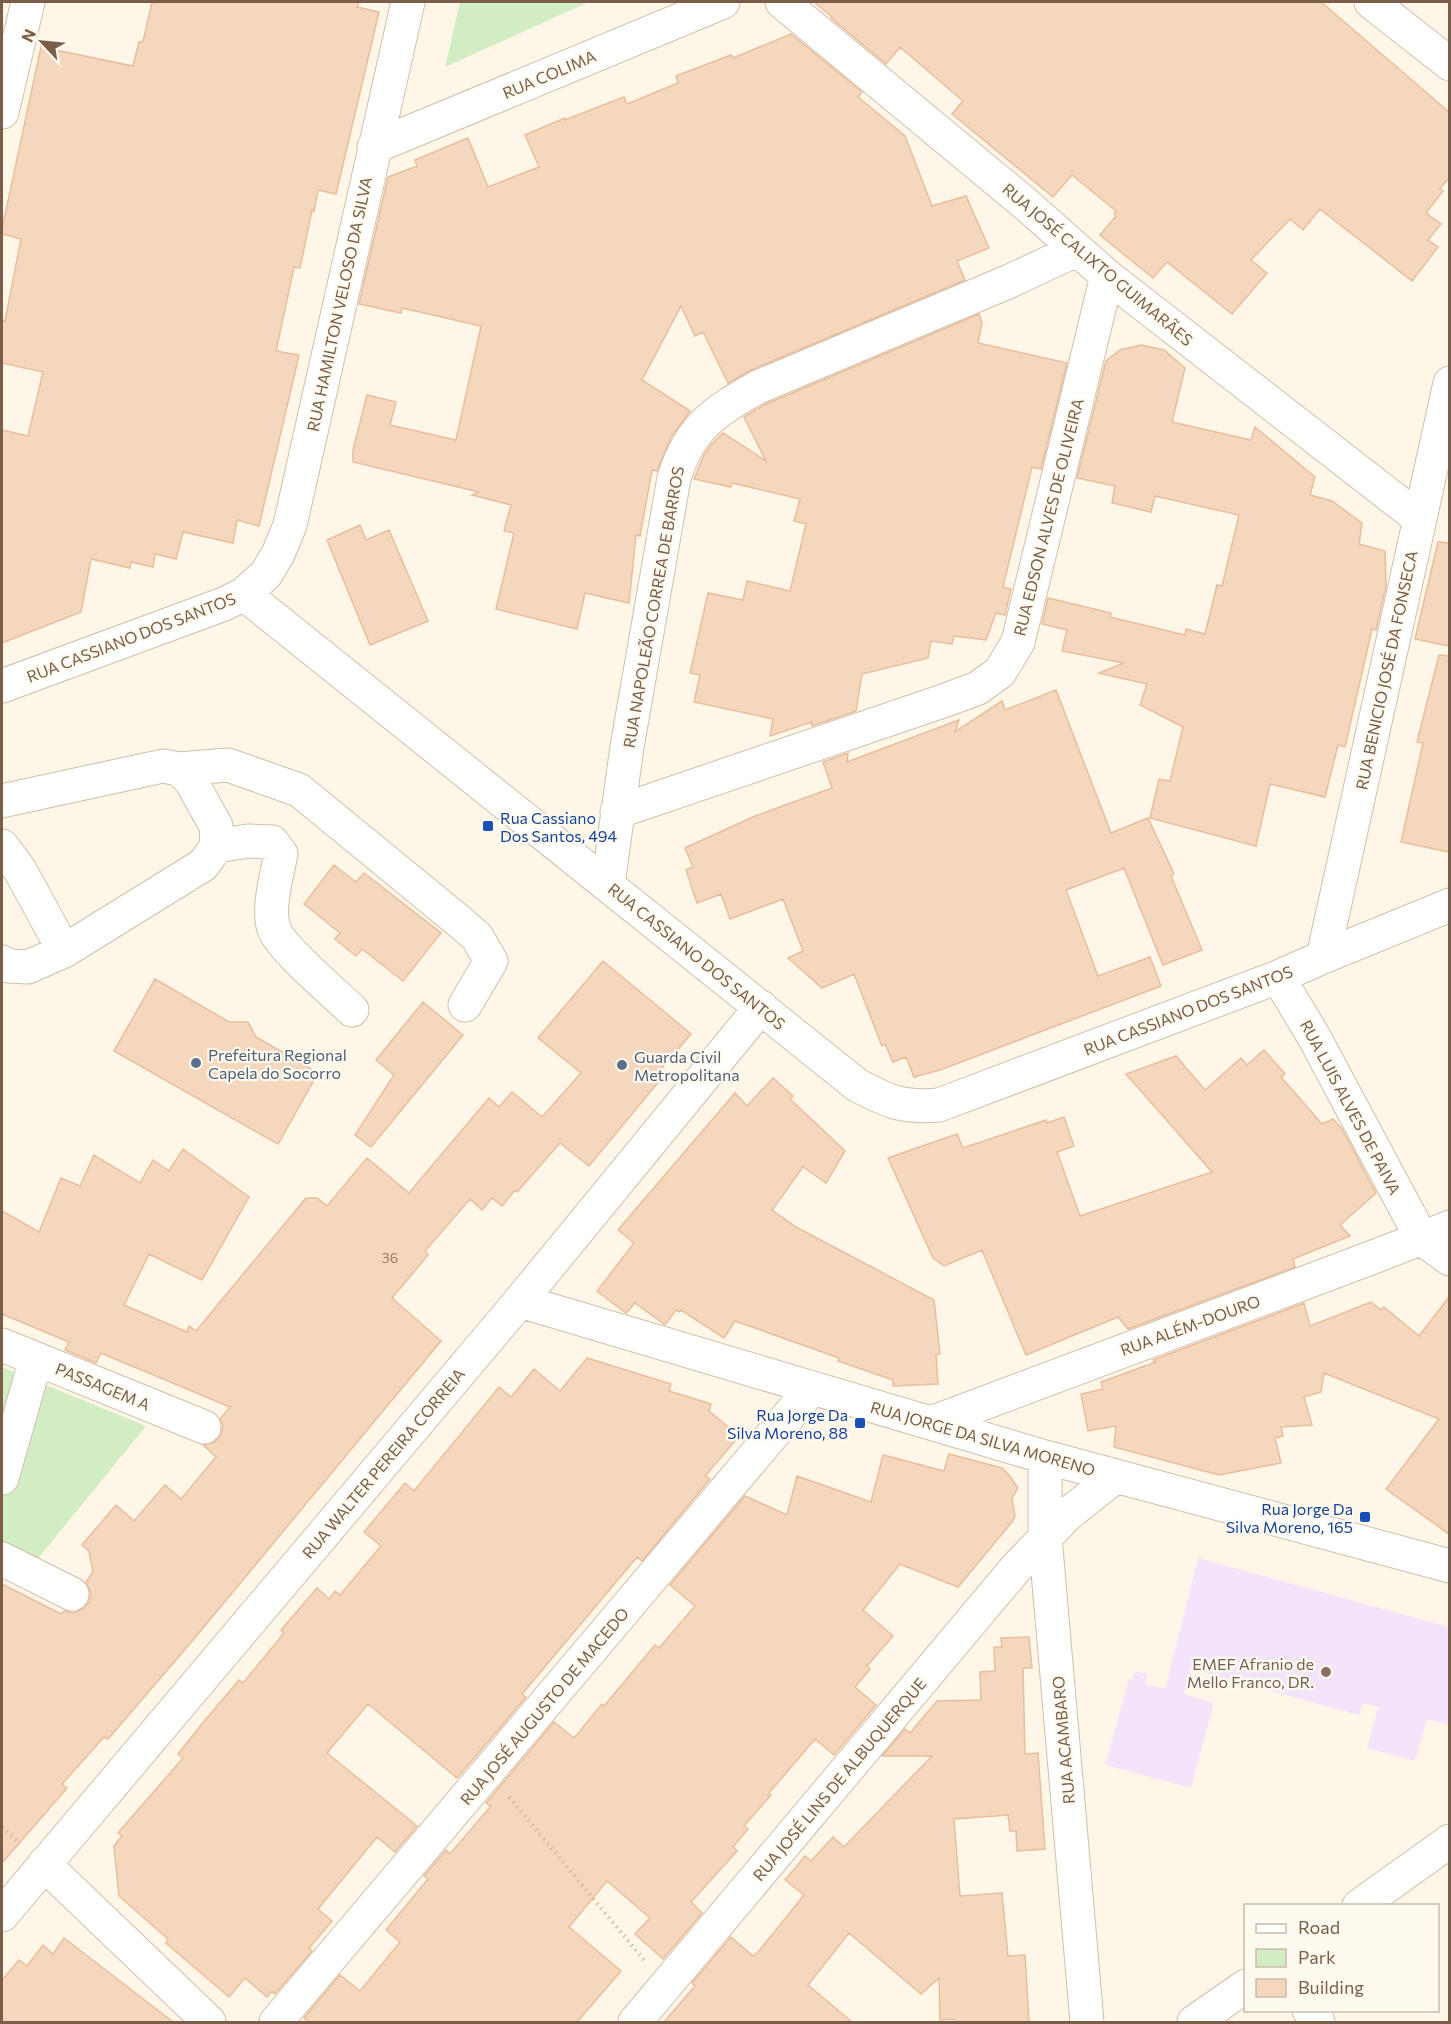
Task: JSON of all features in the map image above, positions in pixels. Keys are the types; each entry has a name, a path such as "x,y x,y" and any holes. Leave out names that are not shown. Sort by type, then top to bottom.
{"street":[{"path":"2,112 28,2"},
{"name":"RUA HAMILTON VELOSO DA SILVA","path":"244,594 266,574 278,554 290,525 408,2"},
{"name":"RUA COLIMA","path":"374,147 723,2"},
{"name":"RUA JOSÉ CALIXTO GUIMARÃES","path":"783,2 1028,206 1107,276 1420,519"},
{"path":"1371,2 1449,64"},
{"name":"RUA NAPOLEÃO CORREA DE BARROS","path":"608,884 627,747 674,478 681,454 693,436 710,418 731,402 758,387 1010,281 1076,250"},
{"name":"RUA EDSON ALVES DE OLIVEIRA","path":"617,812 946,700 978,688 1000,672 1018,642 1107,276"},
{"name":"RUA BENICIO JOSÉ DA FONSECA","path":"1323,957 1449,383"},
{"name":"RUA CASSIANO DOS SANTOS","path":"2,686 224,604 244,594 857,1085 885,1100 913,1107 939,1105 1278,977 1449,906"},
{"path":"2,801 163,766 179,769 228,765 300,790 477,937 491,960 465,1005"},
{"path":"2,962 8,966 28,966 64,951 203,865 217,846 216,826 191,781 179,769"},
{"path":"217,846 248,841 272,842 281,854 272,900 274,929 291,952 352,1010"},
{"path":"2,846 20,870 64,951"},
{"name":"RUA LUIS ALVES DE PAIVA","path":"1278,977 1436,1233"},
{"name":"RUA WALTER PEREIRA CORREIA","path":"2,1915 520,1301 761,1007"},
{"path":"1436,1233 1449,1258"},
{"name":"RUA ALÉM-DOURO","path":"931,1423 1436,1233"},
{"name":"RUA JORGE DA SILVA MORENO","path":"520,1301 1045,1457 1449,1566"},
{"name":"PASSAGEM A","path":"2,1345 204,1427"},
{"path":"2,1478 36,1359"},
{"name":"RUA JOSÉ AUGUSTO DE MACEDO","path":"276,2022 812,1388"},
{"name":"RUA ACAMBARO","path":"1045,1457 1045,1537 1087,2022"},
{"name":"RUA JOSÉ LINS DE ALBUQUERQUE","path":"635,2022 1008,1577 1068,1514 1116,1476"},
{"path":"2,1559 72,1593"},
{"path":"1360,1904 1449,1841"},
{"path":"44,1864 209,2022"},
{"path":"1194,2022 1244,1987"}],"path":[{"path":"489,1772 666,1986"}],"shaded area":[{"name":"EMEF Afranio de Mello Franco, DR.","path":"1198,1558 1449,1627 1449,1725 1427,1719 1415,1761 1367,1748 1378,1707 1363,1703 1359,1715 1191,1669 1184,1694 1214,1703 1191,1788 1105,1765 1129,1679 1132,1680 1135,1671 1147,1674 1145,1684 1165,1689"}],"green space":[{"path":"460,2 589,2 445,67"},
{"path":"2,1367 146,1426 36,1561 2,1544"}],"building":[{"path":"152,2 359,2 357,7 379,12 336,194 318,190 300,268 294,267 276,351 299,355 259,526 237,520 233,543 183,532 176,559 155,554 153,567 131,562 130,568 91,559 81,612 2,643 2,430 28,436 43,372 2,363 2,320 5,321 21,239 2,234 2,229 41,47 133,66 139,42 143,42"},
{"path":"814,2 1321,2 1449,112 1449,178 1440,189 1443,191 1426,213 1441,224 1428,240 1438,247 1412,281 1320,209 1303,230 1290,219 1251,260 1267,273 1232,314 1167,262 1153,278 1100,235 1116,216 1114,213 1116,211 1072,175 1053,197 952,114 963,101 900,47 886,64"},
{"path":"791,34 862,92 858,97 905,136 932,206 966,196 989,248 957,261 965,280 751,370 728,383 703,332 695,336 681,306 642,380 690,411 671,437 657,471 652,470 640,536 636,535 629,603 585,593 577,629 496,609 514,533 504,531 511,505 472,495 479,492 353,462 353,450 367,395 396,402 390,425 456,440 481,326 402,308 401,313 359,304 388,177 417,166 415,160 468,138 488,187 539,167 525,135 624,97 627,104 678,83 676,76 731,55 733,58"},
{"path":"979,314 982,323 978,343 1067,363 1041,469 1032,467 1003,587 1011,589 1005,615 996,613 986,640 954,636 952,644 931,641 928,658 862,674 856,711 812,726 812,722 770,736 773,719 694,702 700,675 690,673 708,593 743,600 747,581 790,591 806,524 794,521 800,499 732,483 731,487 694,479 711,445 723,433 766,461 744,417 766,404"},
{"path":"1141,345 1164,350 1185,368 1172,422 1251,440 1255,427 1315,477 1310,495 1332,501 1362,523 1359,544 1385,551 1386,586 1376,630 1372,629 1345,747 1338,745 1325,797 1270,784 1256,846 1150,818 1159,779 1170,781 1183,727 1140,705 1147,684 1099,673 1124,663 1062,651 1067,630 1042,624 1048,598 1111,613 1110,617 1185,635 1186,629 1205,634 1217,585 1222,586 1239,515 1155,496 1151,512 1112,503 1115,486 1077,478 1106,361 1120,350"},
{"path":"360,525 366,540 389,530 428,621 370,645 327,540"},
{"path":"1438,542 1449,543 1449,646 1415,639"},
{"path":"1439,655 1449,656 1449,852 1401,842 1423,743 1417,742"},
{"path":"1056,690 1111,833 1148,818 1174,874 1171,876 1202,950 1163,965 1124,868 1066,890 1098,976 1150,957 1161,986 940,1070 914,1077 906,1057 893,1062 885,1044 882,1046 854,974 822,988 788,958 803,951 783,899 730,919 721,894 697,903 686,870 693,867 685,848 755,816 832,788 823,762 848,753 847,762 959,720 955,732 1002,701 1005,710"},
{"path":"334,865 356,882 364,873 441,933 403,981 362,949 356,956 335,939 340,933 304,904"},
{"path":"603,961 691,1034 654,1077 660,1080 589,1166 560,1143 502,1206 492,1198 482,1210 470,1199 425,1251 428,1255 392,1298 441,1341 193,1640 108,1739 104,1737 62,1784 67,1788 2,1863 2,1584 61,1614 64,1611 74,1613 83,1609 89,1602 91,1593 86,1582 93,1572 89,1551 82,1545 116,1505 134,1521 165,1485 181,1499 216,1457 203,1445 215,1442 221,1435 223,1425 220,1419 230,1407 101,1353 96,1363 65,1350 69,1342 2,1314 2,1211 39,1232 61,1178 80,1186 94,1155 140,1183 153,1160 169,1171 183,1149 249,1197 202,1280 149,1254 124,1305 187,1332 189,1326 196,1331 306,1198 317,1198 327,1206 367,1158 409,1193 489,1098 499,1107 512,1092 542,1117 581,1073 538,1038"},
{"path":"155,979 229,1022 248,1022 256,1037 318,1073 278,1144 114,1051"},
{"path":"423,1002 463,1035 371,1147 355,1135 394,1075 376,1060"},
{"path":"1264,1050 1285,1074 1281,1077 1322,1124 1333,1119 1342,1129 1376,1193 1340,1225 1350,1236 1293,1259 1295,1267 1128,1329 1118,1317 1026,1355 982,1250 944,1266 933,1258 888,1158 957,1134 963,1148 1046,1120 1047,1123 1064,1117 1074,1146 1057,1152 1080,1216 1212,1172 1126,1074 1176,1056 1205,1090 1241,1058 1247,1065"},
{"path":"773,1078 793,1096 790,1099 845,1151 826,1183 803,1167 772,1210 796,1227 934,1300 940,1354 936,1355 938,1384 893,1386 893,1380 735,1321 724,1338 681,1310 679,1312 676,1310 665,1325 635,1303 626,1313 597,1291 634,1243 618,1230 735,1093 747,1106"},
{"path":"1449,1297 1449,1534 1386,1489 1439,1419 1324,1373 1321,1392 1304,1397 1312,1425 1281,1427 1283,1436 1275,1438 1281,1463 1219,1475 1114,1447 1116,1426 1088,1431 1081,1394 1103,1389 1101,1382 1304,1303 1310,1326 1371,1302 1381,1310 1384,1307 1419,1336"},
{"path":"587,1358 671,1384 669,1391 711,1404 709,1411 739,1436 705,1476 710,1479 642,1561 637,1557 522,1694 526,1697 457,1778 368,1704 327,1753 417,1826 395,1852 377,1837 318,1909 332,1921 309,1948 312,1951 275,1994 272,1991 267,1997 245,1978 229,1997 166,1943 168,1939 119,1896 114,1846 122,1836 118,1833 183,1758 178,1754 206,1719 239,1680 243,1683 284,1633 281,1630 317,1588 329,1599 335,1591 340,1595 381,1546 364,1532 405,1483 414,1491 499,1387 511,1397 534,1369 560,1391"},
{"path":"949,1454 1002,1468 1010,1476 1018,1488 1012,1498 1015,1516 1012,1522 958,1587 900,1564 863,1610 893,1636 867,1666 870,1669 855,1687 876,1705 834,1755 815,1739 769,1793 771,1795 744,1826 748,1829 733,1847 737,1851 691,1902 702,1913 663,1959 635,1934 650,1918 607,1881 569,1927 621,1971 577,2022 309,2022 304,2018 340,1975 360,1991 400,1942 386,1930 428,1879 424,1876 446,1850 450,1854 491,1806 486,1803 554,1722 574,1738 655,1645 659,1648 695,1606 670,1585 745,1496 787,1515 797,1476 871,1502 883,1455 944,1471"},
{"path":"1029,1637 1032,1668 1023,1668 1025,1754 1038,1753 1045,1849 1017,1851 1016,1831 1010,1831 1008,1815 954,1819 960,1896 1002,1893 1008,1956 1025,1955 1029,2022 940,2020 939,1978 921,1994 849,1933 808,1985 852,2022 664,2022 695,1986 692,1983 731,1937 753,1956 759,1951 804,1895 785,1880 805,1856 811,1861 833,1837 844,1847 932,1756 882,1756 905,1729 910,1733 937,1701 981,1700 980,1672 995,1671 994,1647 1002,1647 1001,1638"},
{"path":"64,1938 173,2022 2,2022 2,1980 19,1960 27,1966 43,1945 53,1954"}],"place":[{"name":"Rua Cassiano Dos Santos, 494","path":"488,826"},
{"name":"Prefeitura Regional Capela do Socorro","path":"196,1063"},
{"name":"Guarda Civil Metropolitana","path":"622,1065"},
{"name":"Rua Jorge Da Silva Moreno, 88","path":"860,1423"},
{"name":"Rua Jorge Da Silva Moreno, 165","path":"1365,1517"},
{"name":"EMEF Afranio de Mello Franco, DR.","path":"1326,1672"}]}
